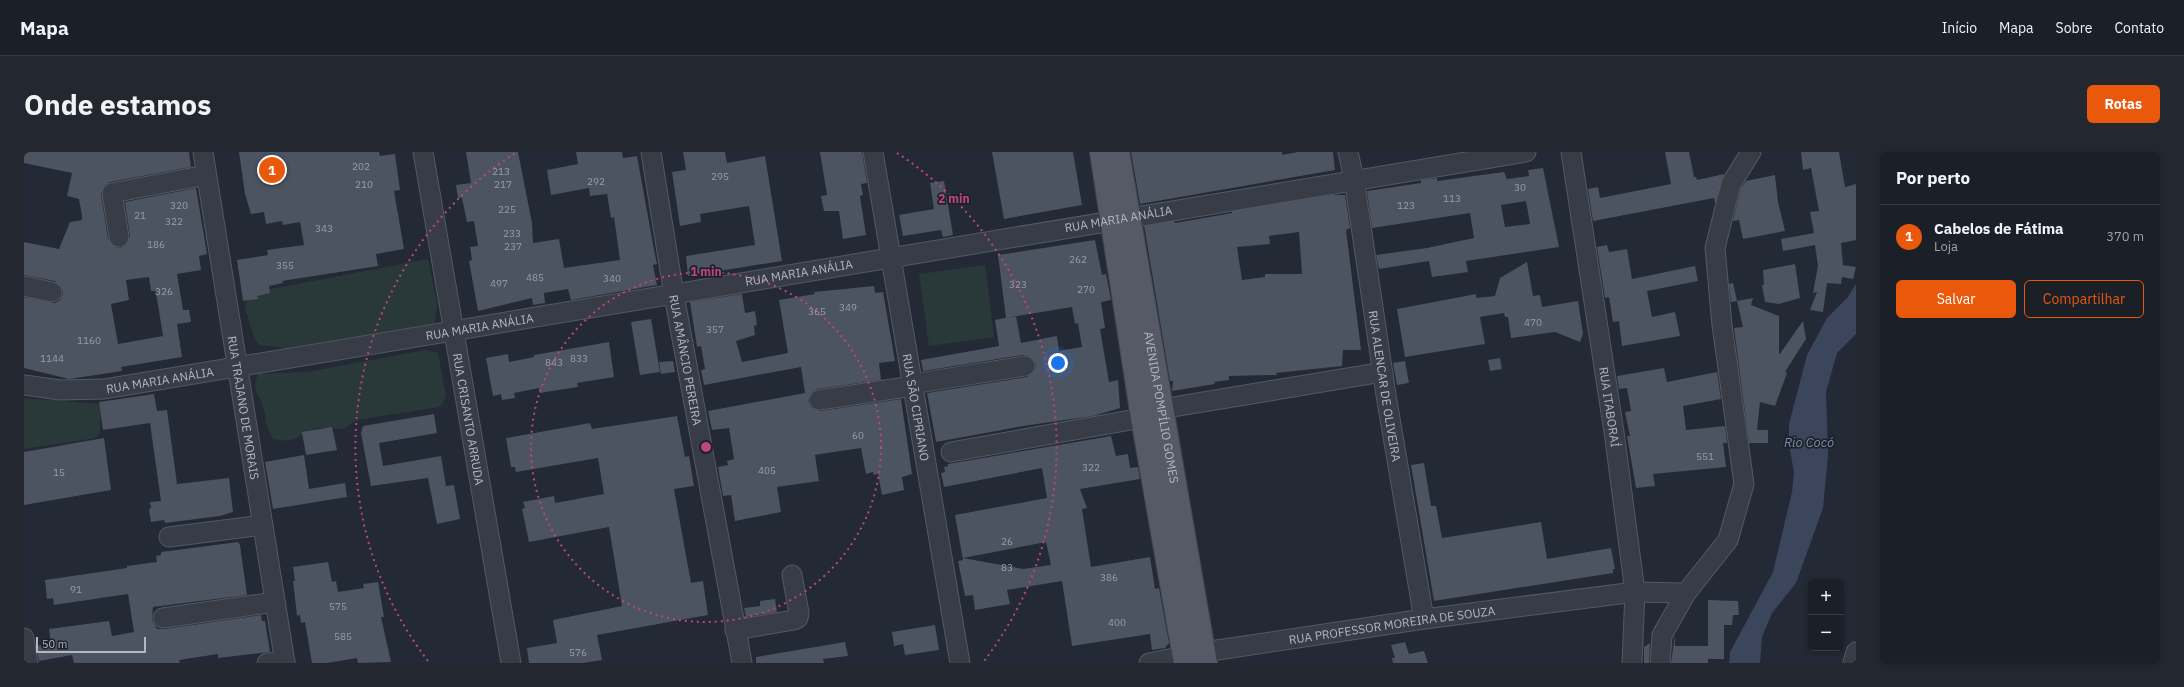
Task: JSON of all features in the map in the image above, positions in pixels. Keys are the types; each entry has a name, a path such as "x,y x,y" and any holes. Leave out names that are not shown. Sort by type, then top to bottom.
{"main road":[{"name":"AVENIDA POMPÍLIO GOMES","path":"1101,152 1120,218 1151,414 1184,659"},
{"name":"AVENIDA POMPÍLIO GOMES","path":"1118,152 1120,218"},
{"name":"AVENIDA POMPÍLIO GOMES","path":"1151,414 1205,658"}],"street":[{"name":"RUA TRAJANO DE MORAIS","path":"203,152 275,602 279,663"},
{"name":"RUA CRISANTO ARRUDA","path":"423,152 511,663"},
{"name":"RUA AMÂNCIO PEREIRA","path":"651,152 674,295 742,663"},
{"name":"RUA SÃO CIPRIANO","path":"873,152 960,663"},
{"name":"RUA ALENCAR DE OLIVEIRA","path":"1348,152 1354,179 1383,372 1424,619"},
{"name":"RUA MARIA ANÁLIA","path":"24,385 60,390 104,389 674,295 1354,179 1526,152"},
{"name":"RUA ITABORAÍ","path":"1571,152 1614,432 1635,592 1632,663"},
{"path":"1660,663 1662,635 1686,593 1728,540 1744,484 1722,325 1715,248 1731,184 1751,152"},
{"path":"119,237 112,193 206,174"},
{"path":"24,286 52,292"},
{"path":"819,400 1025,366"},
{"path":"951,452 1383,372"},
{"path":"169,537 263,526"},
{"path":"735,630 794,620 798,618 799,613 792,576"},
{"name":"RUA PROFESSOR MOREIRA DE SOUZA","path":"1149,663 1205,658 1424,619 1635,592 1686,593"},
{"path":"163,618 275,602"},
{"path":"24,638 28,663"},
{"path":"1853,663 1856,652"}],"shaded area":[{"path":"428,259 437,304 435,323 285,348 260,345 254,338 245,307 250,293"},
{"path":"985,265 994,337 929,346 919,274"},
{"path":"425,350 438,353 446,396 440,407 357,420 343,429 317,428 289,441 273,439 267,427 264,409 255,389 258,374 307,372"},
{"path":"24,398 101,404 100,432 96,438 24,449"}],"water":[{"name":"Rio Cocó","path":"1856,284 1856,334 1837,353 1826,392 1828,456 1823,508 1796,583 1772,613 1762,637 1760,663 1729,663 1730,652 1773,572 1792,492 1794,472 1789,445 1789,424 1807,355 1827,318 1847,298"}],"building":[{"path":"24,152 189,152 191,167 110,182 105,185 101,194 108,239 115,247 120,248 126,245 130,236 125,202 196,188 207,254 199,256 201,270 177,274 183,310 189,310 191,322 177,324 182,357 121,367 122,371 69,379 24,368 24,297 55,303 60,300 63,294 62,288 55,281 24,275 24,242 59,249 70,222 82,220 82,216 79,199 67,196 72,173 24,163","holes":["149,277 151,291 155,291 163,336 118,344 111,304 129,300 126,280"]},
{"path":"239,152 379,152 380,156 395,154 400,190 394,191 404,249 376,254 378,266 282,281 283,283 269,286 270,293 257,296 258,299 243,301 237,260 268,255 267,250 304,245 300,222 283,225 282,221 266,224 264,212 251,214 245,194"},
{"path":"466,152 518,152 532,223 533,243 559,239 564,268 620,260 614,217 611,218 607,194 590,196 589,188 551,195 547,170 578,164 576,152 622,152 623,158 637,156 657,264 653,265 657,285 571,300 568,289 544,293 545,303 533,305 532,298 478,311 469,261 472,260 470,247 478,246 474,221 467,222 462,198 458,198 456,185 471,183"},
{"path":"683,152 725,152 727,163 765,156 782,261 688,276 686,256 755,245 749,206 700,214 701,222 680,226 672,172 686,170"},
{"path":"820,152 862,152 867,183 861,184 863,195 860,196 866,235 843,239 839,211 824,211 821,196 827,195"},
{"path":"992,152 1073,152 1082,205 1004,219"},
{"path":"1131,152 1282,152 1282,155 1298,152 1333,152 1335,170 1140,204"},
{"path":"1665,152 1689,152 1694,177 1696,177 1697,180 1724,174 1715,204 1714,198 1593,221 1588,189 1598,187 1600,198 1671,184"},
{"path":"1801,152 1839,152 1845,187 1856,184 1856,240 1841,243 1843,265 1856,267 1853,279 1842,277 1841,284 1827,283 1823,312 1810,310 1817,292 1813,293 1818,266 1815,245 1783,251 1781,239 1814,233 1810,212 1819,211 1811,168 1803,170"},
{"path":"1543,168 1559,247 1466,261 1468,272 1432,277 1429,261 1379,269 1376,255 1427,248 1474,238 1470,213 1372,228 1367,191 1421,183 1421,180 1437,178 1437,181 1504,172 1507,179 1529,176 1528,170","holes":["1526,201 1530,224 1505,227 1501,205"]},
{"path":"1775,175 1778,202 1785,231 1743,239 1739,220 1733,221 1741,188 1746,181"},
{"path":"944,181 953,235 943,237 941,230 903,236 899,215 934,209 930,183"},
{"path":"1331,195 1345,195 1350,228 1346,230 1361,350 1343,350 1342,366 1276,373 1277,375 1229,376 1229,380 1214,382 1215,384 1172,391 1173,381 1170,381 1144,225 1174,220 1175,223 1232,213 1232,211","holes":["1299,232 1302,274 1265,274 1265,277 1242,280 1237,247 1270,244 1269,236"]},
{"path":"1095,240 1102,275 1106,274 1111,300 1101,302 1105,328 1100,329 1109,382 1118,380 1120,408 1093,416 1023,426 936,442 927,393 1027,377 1035,370 1036,364 1029,356 1023,355 923,371 921,360 999,346 995,320 1006,318 998,255","holes":["1072,307 1075,324 1078,323 1082,347 1059,351 1057,336 1021,343 1016,316"]},
{"path":"1607,245 1609,252 1627,249 1632,279 1695,266 1698,281 1647,291 1652,317 1675,312 1680,336 1622,346 1619,321 1613,322 1609,297 1605,298 1597,247"},
{"path":"1527,262 1533,296 1540,295 1542,307 1578,301 1583,334 1580,342 1555,332 1511,338 1508,317 1505,317 1504,313 1480,317 1485,344 1405,357 1397,309 1476,294 1476,298 1495,296 1500,278"},
{"path":"1795,264 1800,298 1779,304 1765,302 1762,285 1764,285 1763,270"},
{"path":"1733,283 1737,301 1731,302 1729,284"},
{"path":"874,286 875,293 883,292 895,361 879,363 881,380 817,389 812,392 808,401 811,407 820,411 901,399 912,474 902,477 904,490 882,495 878,474 874,475 873,472 866,474 861,448 815,455 819,481 777,487 781,512 735,521 731,495 723,496 718,467 728,465 727,461 734,459 729,428 712,430 708,411 805,393 801,367 704,385 701,370 705,369 701,346 697,347 690,302 742,294 745,313 755,311 757,325 754,326 755,335 736,341 742,362 788,353 779,300 815,294 814,292"},
{"path":"1753,298 1751,305 1779,316 1779,355 1803,321 1806,339 1785,372 1787,373 1775,406 1760,402 1757,430 1768,430 1768,443 1749,443 1734,328 1743,327 1737,301"},
{"path":"651,319 660,372 640,375 631,322"},
{"path":"609,342 614,377 577,383 578,387 540,393 539,388 514,393 515,398 502,400 501,394 493,396 486,358 508,354 509,362 534,357 534,355"},
{"path":"1500,358 1502,369 1490,371 1488,360"},
{"path":"673,361 675,372 661,374 659,362"},
{"path":"1405,361 1409,383 1397,385 1393,363"},
{"path":"1664,368 1667,382 1717,372 1721,399 1683,406 1686,430 1725,426 1727,443 1723,443 1726,467 1653,474 1655,486 1636,488 1627,436 1630,436 1625,412 1631,411 1627,388 1619,389 1617,376"},
{"path":"154,394 157,411 167,410 177,484 229,478 233,512 220,516 165,523 164,520 151,522 149,509 151,508 150,502 161,501 150,423 103,430 99,402"},
{"path":"434,414 437,433 379,443 383,466 441,456 446,486 454,485 460,519 437,524 428,478 371,486 361,433 363,426"},
{"path":"677,416 685,457 689,456 694,486 674,489 691,583 703,581 708,615 597,635 602,660 583,663 529,663 527,648 557,643 553,620 622,606 609,527 529,542 522,509 525,508 523,502 554,496 555,503 604,494 598,458 516,472 515,467 511,467 506,438 590,423 592,429"},
{"path":"332,427 337,450 306,455 302,432"},
{"path":"1111,436 1116,456 1128,454 1130,468 1138,467 1140,479 1080,489 1087,508 1082,509 1091,567 1150,557 1155,589 1159,588 1169,643 1165,648 1152,650 1150,634 1072,646 1062,581 1007,590 1010,604 975,610 973,595 965,596 958,561 963,560 955,515 1047,498 1042,468 944,487 941,473 945,472 944,467 948,466 948,464","holes":["1046,542 1051,565 1023,569 963,558"]},
{"path":"104,438 111,490 24,505 24,452"},
{"path":"304,455 309,489 345,483 347,497 273,509 265,462"},
{"path":"1424,463 1431,506 1436,506 1442,538 1541,522 1547,559 1611,548 1615,569 1613,569 1613,573 1434,601 1411,465"},
{"path":"238,542 240,545 247,595 153,607 152,620 157,629 165,629 261,615 262,621 265,621 270,652 218,658 218,654 179,660 180,663 74,663 72,655 39,661 36,646 51,644 49,629 109,621 112,636 134,632 128,594 54,605 53,598 47,599 45,580 157,562 156,556 161,555 161,552"},
{"path":"328,562 332,582 336,581 338,592 364,588 363,584 378,582 384,617 381,617 391,662 358,663 357,658 327,663 312,663 305,622 301,623 300,615 297,616 293,567"},
{"path":"775,599 777,612 746,617 744,608 760,606 760,601"},
{"path":"1708,600 1738,601 1739,615 1733,615 1732,625 1724,625 1724,659 1708,659 1708,663 1671,663 1675,635 1675,646 1708,646"},
{"path":"935,625 939,650 905,655 903,644 894,646 892,632"},
{"path":"845,642 848,656 823,659 824,663 756,663 756,657"},
{"path":"1405,642 1409,654 1424,651 1428,663 1393,663 1392,658 1395,658 1391,645"},
{"path":"1650,643 1649,663 1644,663 1644,647"}],"place":[{"name":"Cabelos de Fátima","path":"272,170"}]}
